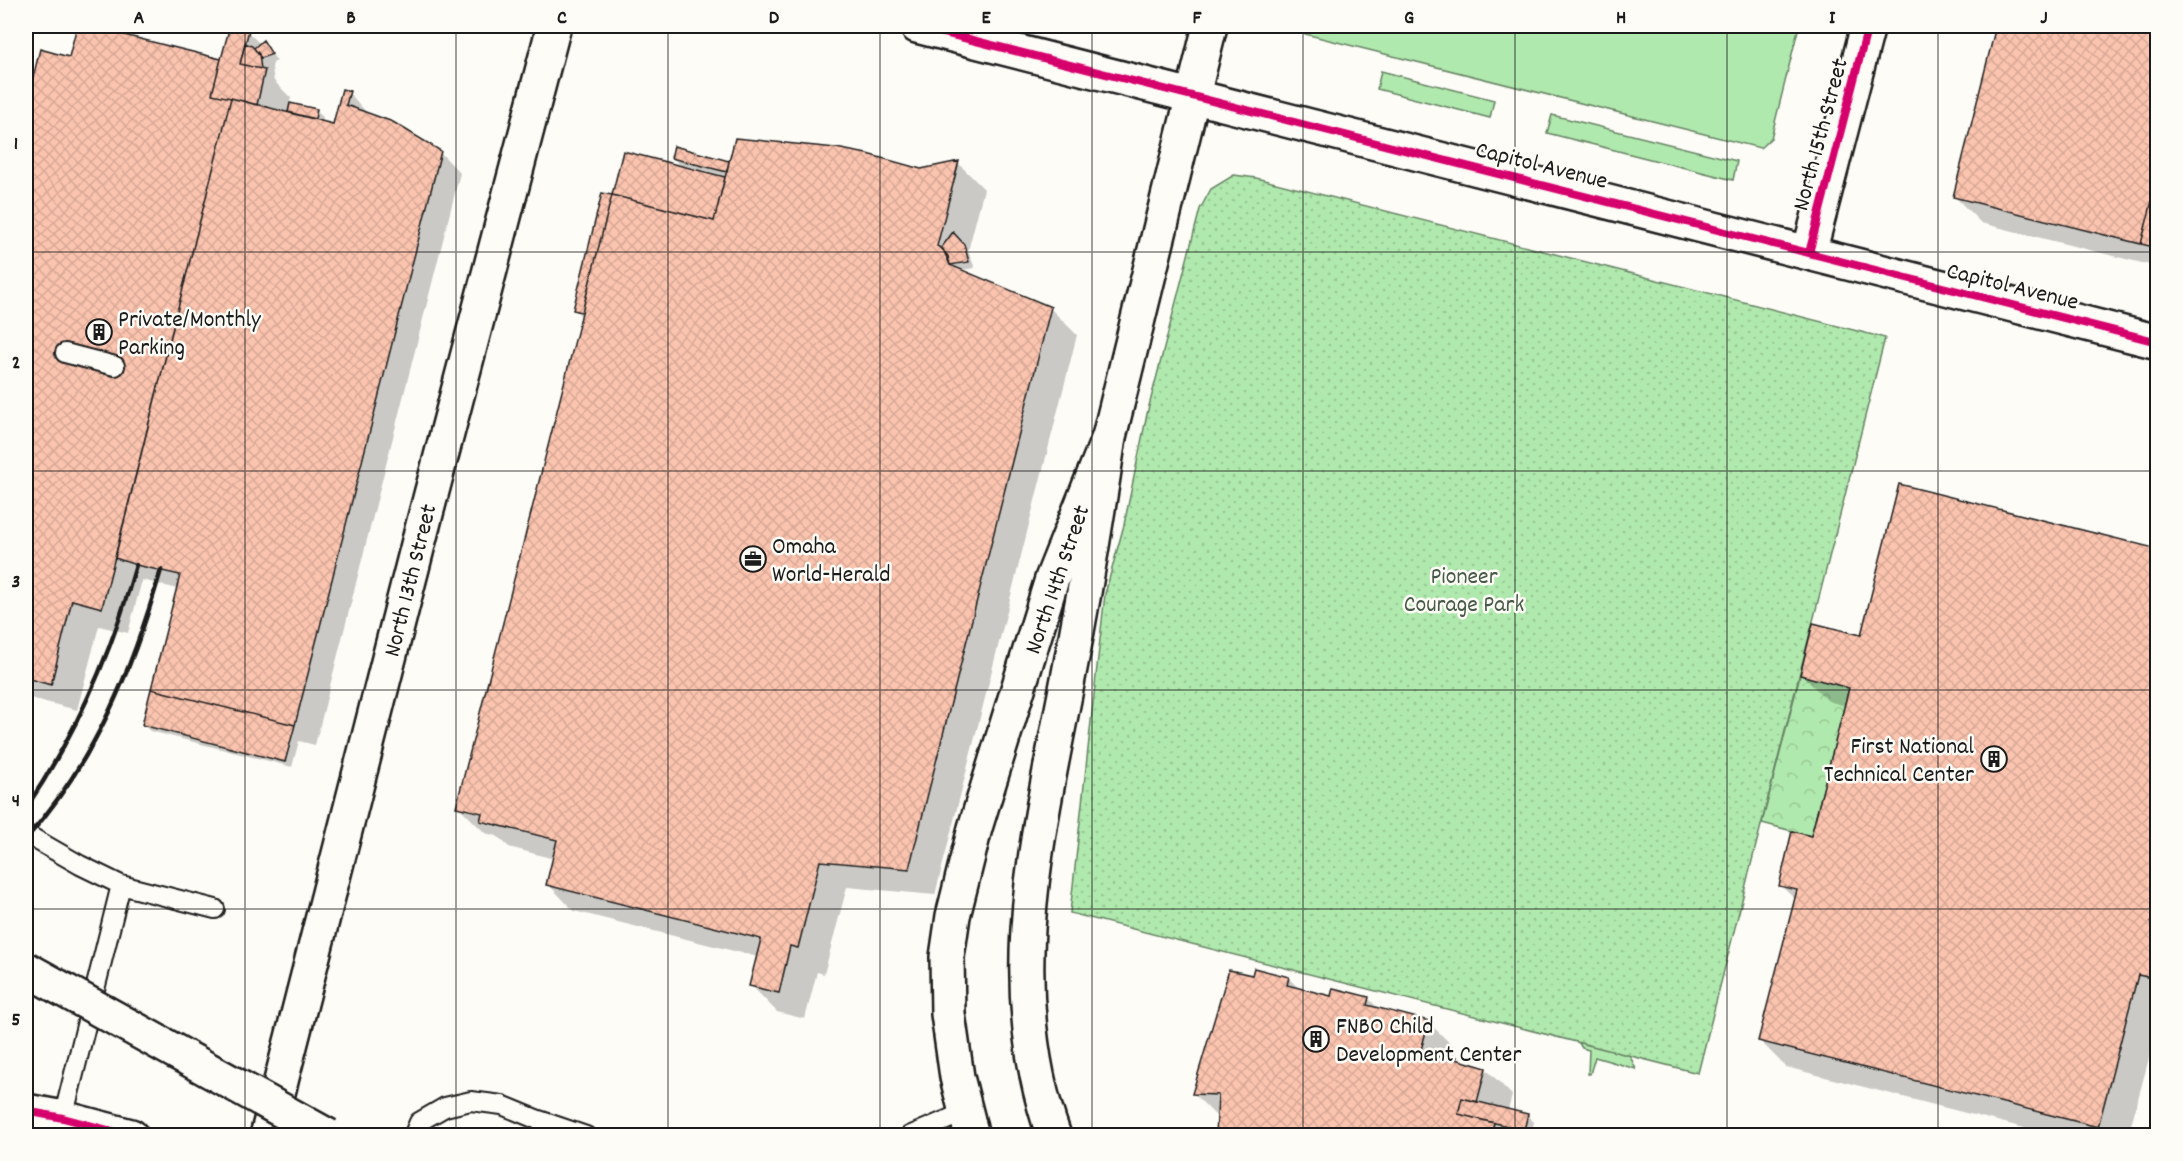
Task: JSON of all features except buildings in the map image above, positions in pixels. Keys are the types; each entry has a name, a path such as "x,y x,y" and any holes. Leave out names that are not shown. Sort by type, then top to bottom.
{"main road":[{"name":"North 13th Street","path":"267,1136 419,540 554,26"},
{"name":"Capitol Avenue","path":"917,26 2157,342"},
{"name":"North 14th Street","path":"968,1124 952,1051 947,1004 947,957 953,916 975,828 1062,550 1109,437 1210,26"},
{"name":"North 15th Street","path":"1809,253 1868,26"},
{"path":"1054,1136 1038,1081 1028,1019 1025,966 1028,913 1040,824 1088,578 1109,437"},
{"path":"26,969 328,1136"},
{"path":"26,1111 52,1127"},
{"path":"26,1125 131,1136"}],"lane":[{"path":"65,353 115,366"},
{"path":"26,834 121,885 215,909"},
{"path":"52,1127 121,885"},
{"path":"413,1136 419,1122 445,1107 471,1101 502,1105 586,1136"},
{"path":"909,1136 968,1124"}],"green space":[{"path":"1307,26 1799,26 1771,138 1760,148 1305,34"},
{"path":"1381,71 1494,100 1490,118 1377,89"},
{"path":"1552,115 1737,161 1733,180 1547,133"},
{"name":"Pioneer Courage Park","path":"1234,175 1256,178 1885,338 1698,1073 1070,913 1105,594 1124,525 1147,414 1200,209 1211,189"},
{"path":"1800,675 1849,688 1811,836 1762,823"},
{"path":"1577,1040 1629,1054 1636,1069 1595,1057 1590,1074 1588,1074 1589,1050 1582,1048"}],"railway":[{"path":"26,808 61,751 91,691 116,629 136,565"},
{"path":"26,839 73,777 109,712 138,643 161,570"}],"cycle path":[{"path":"917,26 2158,342"},
{"path":"1809,253 1868,26"},
{"path":"26,1111 131,1136"}],"place":[{"name":"Private/Monthly Parking","path":"99,332"},
{"name":"Omaha World-Herald","path":"753,559"},
{"name":"First National Technical Center","path":"1994,759"},
{"name":"FNBO Child Development Center","path":"1316,1039"}]}
